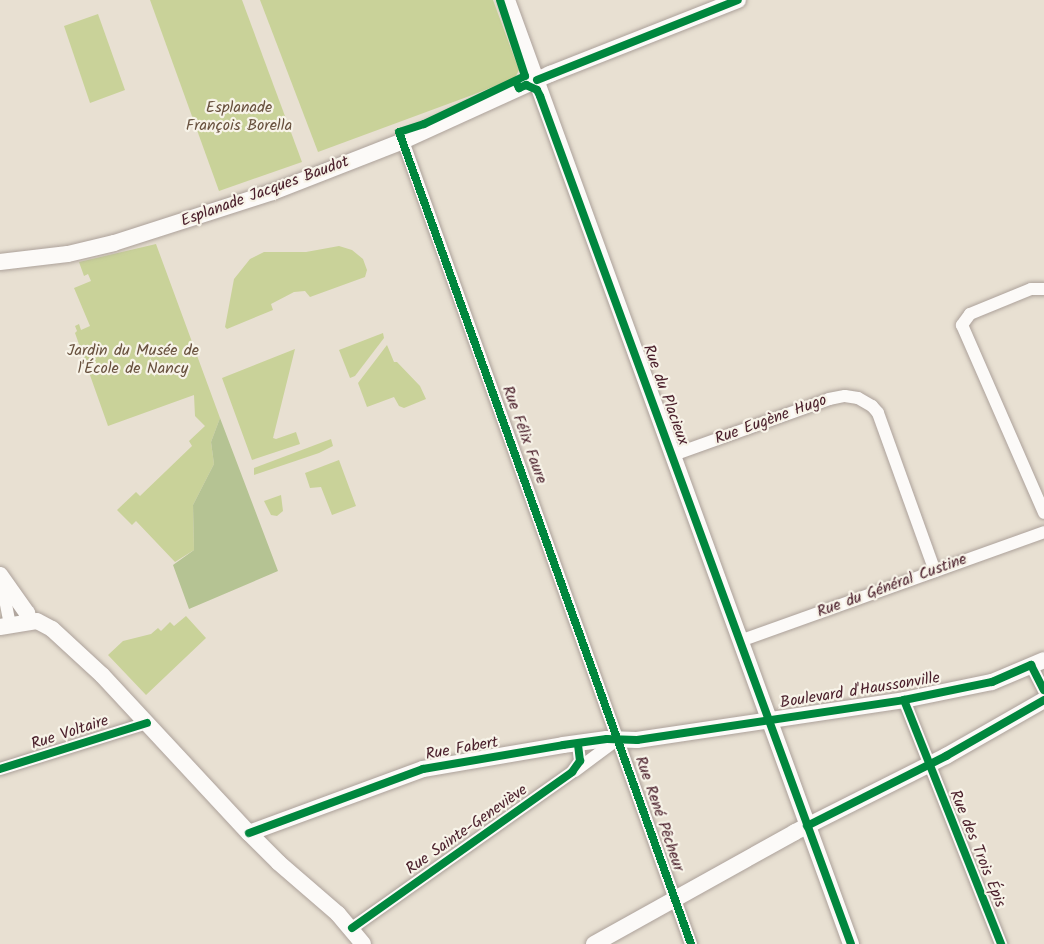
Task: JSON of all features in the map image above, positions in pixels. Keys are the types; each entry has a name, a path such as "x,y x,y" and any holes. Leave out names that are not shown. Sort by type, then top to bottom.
{"street":[{"name":"Rue du Placieux","path":"507,0 548,106 552,128 851,944"},
{"name":"Esplanade Jacques Baudot","path":"0,262 69,254 125,240 273,192 403,141 537,80 738,0"},
{"name":"Rue Félix Faure","path":"403,141 618,739"},
{"path":"1044,289 1031,289 970,314 962,324 1044,513"},
{"name":"Rue Eugène Hugo","path":"673,455 830,399 845,396 858,398 872,406 878,413 935,571"},
{"name":"Rue du Général Custine","path":"740,641 1044,532"},
{"path":"0,576 27,613 27,621"},
{"path":"0,576 5,626 27,621 44,623 102,675 249,833 352,928 363,944"},
{"name":"Boulevard d'Haussonville","path":"618,739 637,740 904,700 979,685 1038,662"},
{"path":"1038,662 1044,690"},
{"name":"Rue des Trois Épis","path":"904,700 1001,944"},
{"path":"594,944 807,826 929,765 1044,700"},
{"name":"Rue Voltaire","path":"0,769 147,723"},
{"name":"Rue Fabert","path":"249,833 423,769 618,739"},
{"name":"Rue Sainte-Geneviève","path":"352,928 572,772 581,769 618,739"},
{"name":"Rue René Pêcheur","path":"618,739 692,944"},
{"path":"572,772 580,761 578,744"}],"green space":[{"name":"Esplanade François Borella","path":"150,0 242,0 302,162 219,191"},
{"path":"260,0 493,0 519,70 515,78 318,152"},
{"path":"98,14 125,90 90,103 64,26"},
{"name":"Jardin du Musée de l'École de Nancy","path":"156,244 220,418 211,442 214,464 193,505 194,550 175,562 136,521 132,525 117,510 136,492 140,496 192,446 189,441 205,426 195,416 194,395 108,426 75,333 77,331 75,326 79,324 81,330 90,326 74,288 91,281 88,274 84,276 79,262"},
{"path":"339,246 352,250 363,259 367,270 365,277 310,297 305,291 294,292 271,304 273,310 227,329 225,327 234,279 250,259 264,252 306,252"},
{"path":"383,333 384,338 355,376 350,378 339,350"},
{"path":"387,345 394,362 397,362 420,386 426,399 404,408 399,406 394,397 367,407 358,383"},
{"path":"295,349 273,438 296,432 300,444 252,460 222,378"},
{"path":"220,418 278,571 189,609 173,565 194,550 193,505 214,464 211,442"},
{"path":"331,439 333,446 319,453 254,475 254,468"},
{"path":"339,460 356,506 332,515 321,487 310,488 305,473"},
{"path":"281,495 283,511 277,516 271,515 264,501"},
{"path":"186,616 206,638 146,695 108,655 123,641 151,634 158,628 161,631 170,622 174,626"}],"cycle path":[{"path":"500,0 525,76 424,124 399,132 691,944"},
{"path":"537,80 738,0"},
{"path":"516,82 519,88 526,85 537,90 540,96 851,944"},
{"path":"249,833 423,769 563,745 607,739 637,740 904,700 992,682 1031,665 1044,690"},
{"path":"904,700 1001,944"},
{"path":"807,826 946,756 1044,700"},
{"path":"0,769 147,723"},
{"path":"352,928 572,772 580,761 578,744"}]}
